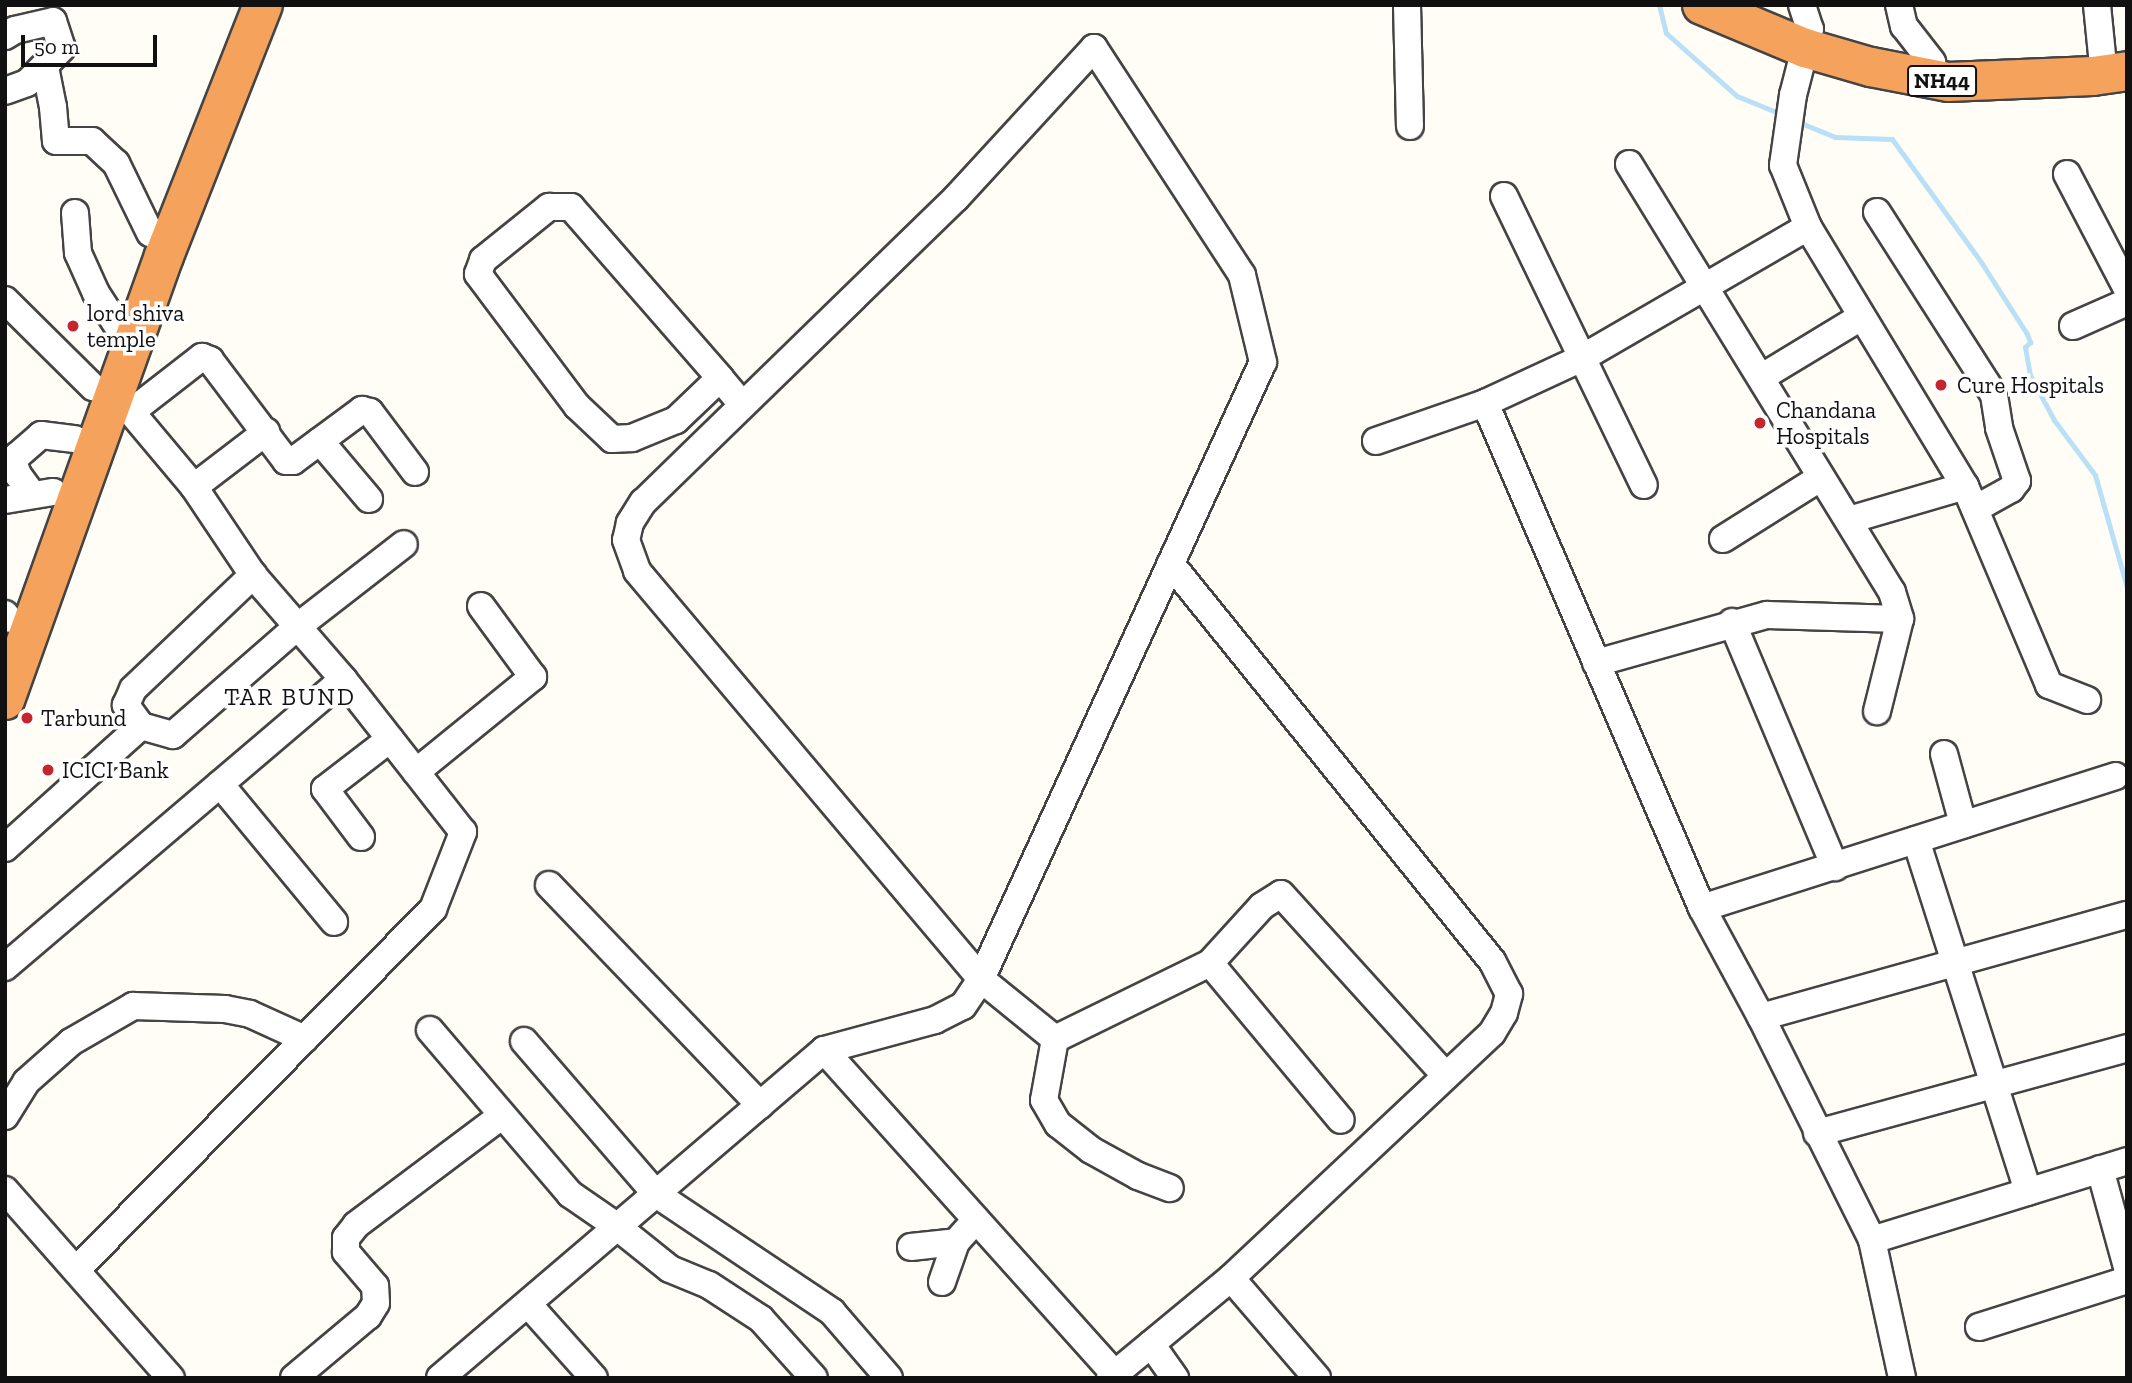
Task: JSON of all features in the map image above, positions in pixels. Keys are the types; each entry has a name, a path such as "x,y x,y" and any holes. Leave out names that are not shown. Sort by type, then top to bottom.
{"highway":[{"path":"6,621 42,493 75,439 112,399 116,324 238,5"},
{"path":"5,700 164,256 263,5"},
{"name":"NH44","path":"1702,5 1783,22 1871,49 1932,62 2119,60"},
{"name":"NH44","path":"1783,22 1871,67 1948,82 2093,76 2119,60"}],"street":[{"path":"1407,5 1410,126"},
{"path":"1899,5 1904,26 1932,62"},
{"path":"2097,5 2119,60"},
{"path":"5,36 47,13 62,48 27,83 5,91"},
{"path":"1783,22 1794,95 1783,165 1808,227 1970,498 2049,685 2087,700"},
{"path":"440,1378 528,1304 615,1225 656,1194 824,1049 935,1020 963,1006 981,979 1264,362 1242,275 1094,48 956,198 643,502 636,512 626,540 637,570 981,979 1055,1039"},
{"path":"45,67 56,141 92,141 116,163 150,233"},
{"path":"1629,164 1892,592 1899,619 1877,711"},
{"path":"2067,174 2127,289"},
{"path":"1504,196 1644,485"},
{"path":"720,378 676,420 632,438 612,439 578,406 478,274 483,260 549,207 571,207 720,378 743,405"},
{"path":"1849,520 2011,489 2017,481 1999,428 1994,395 1877,212"},
{"path":"75,213 78,253 96,293 116,324"},
{"path":"1377,441 1485,403 1582,358 1808,227"},
{"path":"5,300 112,399 194,487 253,575 342,679 463,832 451,869 433,909 76,1270"},
{"path":"2073,326 2127,302"},
{"path":"1762,377 1861,317"},
{"path":"112,399 202,357 210,360 286,461 293,461 362,410 370,412 415,471"},
{"path":"1485,403 1702,908 1761,1017 1872,1240 1902,1378"},
{"path":"194,487 266,432"},
{"path":"320,441 369,499"},
{"path":"1723,539 1820,478"},
{"path":"5,500 42,493"},
{"path":"253,575 133,689 126,705 141,726 173,735 297,627 404,544"},
{"path":"824,1049 1112,1376 1231,1278 1492,1033 1504,1013 1509,994 1492,961 1171,564"},
{"path":"416,772 533,677 481,606"},
{"path":"1596,663 1732,622 1767,615 1899,619"},
{"path":"1732,622 1835,867"},
{"path":"5,967 342,679"},
{"path":"5,848 141,726"},
{"path":"361,836 325,789 390,738"},
{"path":"1944,754 1963,824"},
{"path":"1702,908 2115,776"},
{"path":"220,784 334,922"},
{"path":"1916,840 2028,1192"},
{"path":"549,885 760,1105"},
{"path":"1055,1039 1210,963 1262,906 1281,894 1445,1075"},
{"path":"1761,1017 2127,915"},
{"path":"1210,963 1341,1121"},
{"path":"5,1116 26,1082 71,1042 133,1006 225,1009 250,1014 305,1039"},
{"path":"430,1030 570,1194 615,1225 670,1269 709,1285 761,1319 814,1378"},
{"path":"1055,1039 1044,1100 1058,1124 1091,1150 1138,1176 1170,1188"},
{"path":"524,1041 656,1194 832,1312 889,1378"},
{"path":"1817,1133 2127,1048"},
{"path":"294,1378 368,1316 376,1303 375,1286 346,1252 346,1238 356,1225 501,1116"},
{"path":"1872,1240 2127,1161"},
{"path":"2099,1168 2127,1267"},
{"path":"5,1190 170,1378"},
{"path":"942,1282 956,1242 976,1220"},
{"path":"911,1247 956,1242"},
{"path":"1231,1278 1317,1378"},
{"path":"1979,1327 2127,1280"},
{"path":"528,1304 594,1378"},
{"path":"1151,1344 1175,1378"}],"waterway":[{"path":"1659,5 1666,33 1737,96 1781,114"},
{"path":"1796,121 1835,137 1892,139 1981,262 2027,334 2030,342 2025,347 2030,375 2054,420 2095,475 2127,587"}],"place":[{"name":"lord shiva temple","path":"73,326"},
{"name":"Cure Hospitals","path":"1941,385"},
{"name":"Chandana Hospitals","path":"1760,423"},
{"name":"Tarbund","path":"27,718"},
{"name":"ICICI Bank","path":"48,770"}],"district":[{"name":"TAR BUND","path":"290,697"}]}
